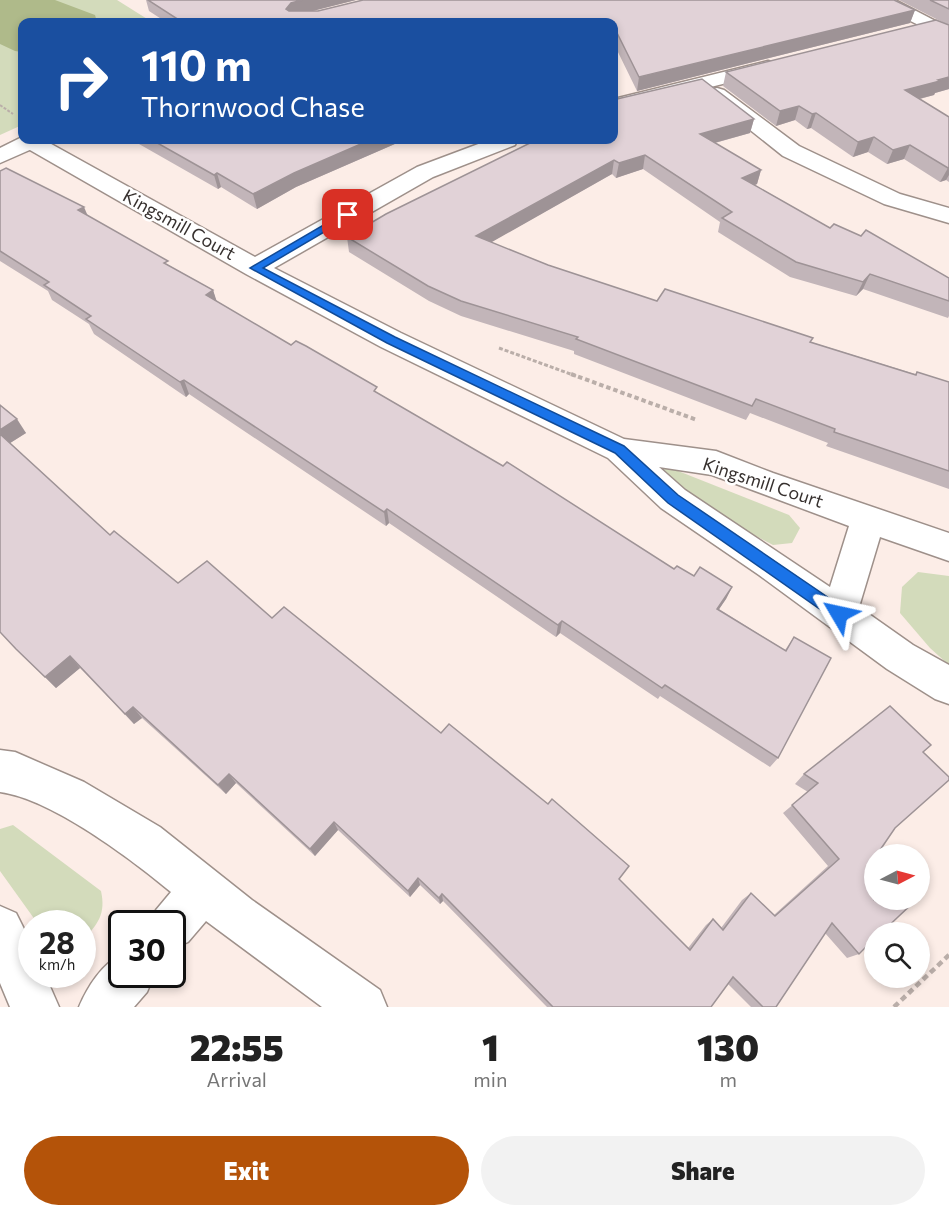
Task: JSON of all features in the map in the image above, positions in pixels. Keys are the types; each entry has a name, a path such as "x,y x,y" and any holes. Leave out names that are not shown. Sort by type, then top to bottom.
{"street":[{"path":"882,0 949,36"},
{"path":"901,33 929,26"},
{"path":"618,104 782,64"},
{"path":"704,84 791,151 892,200 949,216"},
{"path":"0,156 24,144"},
{"name":"Kingsmill Court","path":"39,144 255,268 391,340 619,450 673,499 900,657 949,686"},
{"path":"255,268 425,172 497,144"},
{"name":"Kingsmill Court","path":"619,450 716,464 949,547"},
{"path":"839,614 868,519"},
{"path":"0,771 15,773 69,797 145,842 203,890 363,1007"},
{"path":"186,910 203,890"},
{"path":"0,929 35,1007"},
{"path":"103,1007 119,988"}],"path":[{"path":"0,105 16,116"},
{"path":"499,348 701,422"},
{"path":"894,1007 949,955"}],"green space":[{"path":"0,0 117,0 146,18 18,18 18,127 0,135"},
{"path":"0,0 55,0 95,15 96,18 18,18 18,51 0,44"},
{"path":"652,464 663,465 789,515 800,528 792,543 773,545 649,479"},
{"path":"918,572 949,576 949,665 930,648 900,613 902,587"},
{"path":"13,825 101,891 102,906 100,918 96,924 96,910 28,910 0,871 0,829"}],"building":[{"path":"148,0 302,0 291,3 286,9 289,11 318,11 363,0 894,0 915,10 639,77 618,35 618,18 176,18"},
{"path":"930,0 949,0 949,9"},
{"path":"936,20 949,25 949,77 905,90 949,117 948,168 910,145 893,150 874,137 858,142 816,113 812,114 799,106 780,111 726,72"},
{"path":"702,79 754,119 700,134 761,170 742,178 830,228 834,224 861,236 866,230 949,278 949,301 870,274 863,282 796,262 722,218 732,212 645,155 619,163 614,160 476,236 548,265 657,301 665,289 813,338 810,342 916,375 917,372 949,382 949,471 834,432 835,429 756,399 752,406 576,339 578,337 461,301 428,286 347,237 386,214 528,144 618,144 618,99"},
{"path":"159,144 361,144 253,194 217,173 214,175"},
{"path":"6,168 84,207 78,210 168,261 164,263 213,290 206,295 291,345 296,341 306,346 377,387 374,391 503,466 507,462 674,569 677,566 694,576 700,567 732,587 717,609 786,651 794,637 831,658 778,758 665,685 662,688 562,621 558,625 387,509 384,512 184,380 180,382 86,319 91,316 44,285 49,282 0,251 0,171"},
{"path":"0,405 17,419 0,430"},
{"path":"0,434 110,535 114,531 178,583 207,561 272,618 284,607 441,733 449,724 548,804 552,799 629,866 619,879 690,950 713,919 723,930 751,893 775,916 839,859 792,805 818,783 804,774 890,706 931,745 923,752 949,777 949,780 895,828 884,844 864,844 864,910 905,910 893,922 864,922 864,949 859,954 832,923 776,1007 763,1007 733,977 711,1007 553,1007 442,894 439,898 418,878 408,891 334,822 310,849 229,774 218,785 133,707 125,714 70,656 45,677 0,632"}],"route":[{"path":"348,215 255,268 391,340 619,450 673,499 839,614"}]}
